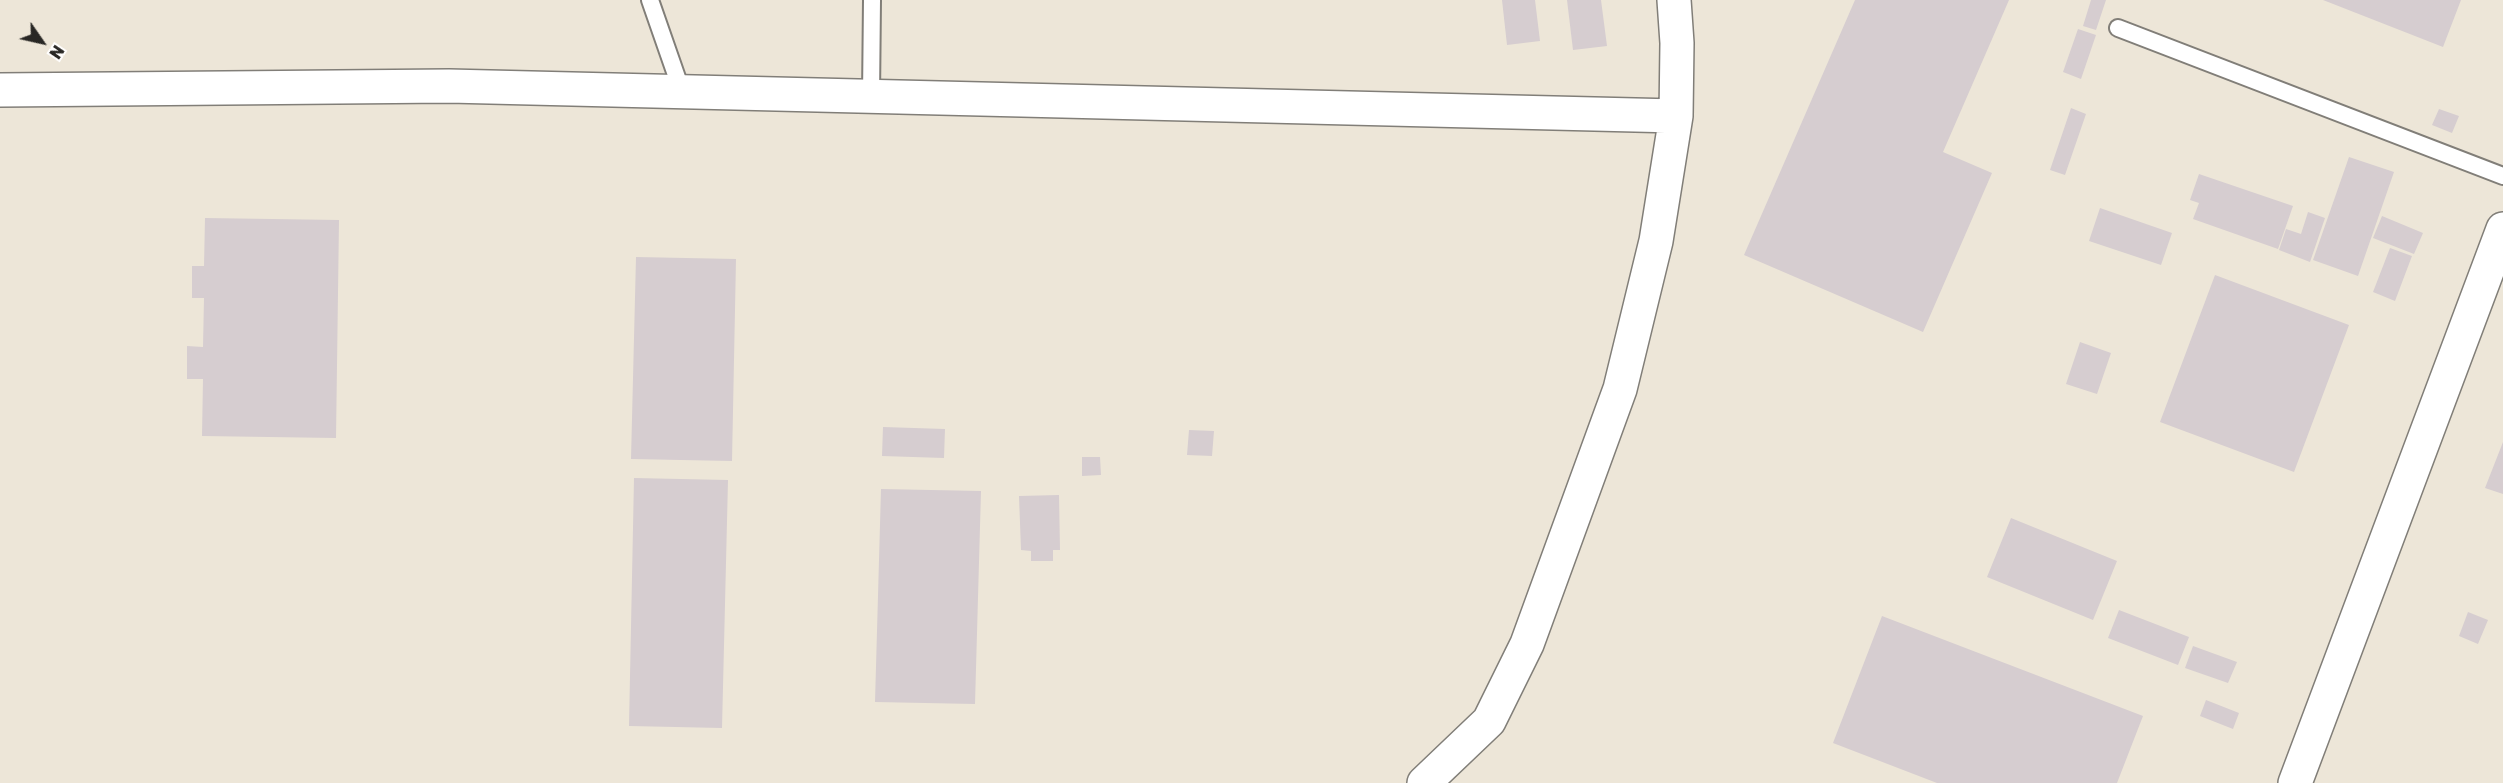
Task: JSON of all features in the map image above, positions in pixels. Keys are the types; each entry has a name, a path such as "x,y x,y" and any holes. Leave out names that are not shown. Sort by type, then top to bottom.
{"street":[{"path":"1424,783 1489,721 1531,634 1620,389 1656,241 1676,116 1677,43 1674,0"},
{"path":"0,90 449,86 1676,116"},
{"path":"2295,783 2503,229"}],"lane":[{"path":"650,0 682,92"},
{"path":"871,97 872,0"},
{"path":"2118,28 2503,176"}],"shaded area":[{"path":"0,0 2503,0 2503,783 0,783"}],"building":[{"path":"1502,0 1535,0 1540,41 1507,45"},
{"path":"1567,0 1601,0 1607,46 1573,50"},
{"path":"1855,0 2009,0 1943,152 1992,173 1923,332 1744,255"},
{"path":"2091,0 2106,0 2096,30 2083,26"},
{"path":"2323,0 2461,0 2443,47"},
{"path":"2078,29 2096,35 2081,79 2063,72"},
{"path":"2071,108 2086,114 2065,175 2050,170"},
{"path":"2439,109 2459,116 2452,133 2432,125"},
{"path":"2349,157 2394,172 2358,276 2313,260"},
{"path":"2199,174 2293,206 2278,249 2193,219 2199,203 2190,200"},
{"path":"2100,208 2172,233 2161,265 2089,241"},
{"path":"2308,212 2325,218 2310,262 2279,250 2286,229 2301,234"},
{"path":"2382,216 2423,233 2414,254 2373,238"},
{"path":"205,218 339,220 336,438 202,436 203,379 187,379 187,346 203,347 204,298 192,298 192,266 204,266"},
{"path":"2390,248 2412,256 2395,301 2373,292"},
{"path":"636,257 736,259 732,461 631,459"},
{"path":"2215,275 2349,325 2294,472 2160,422"},
{"path":"2080,342 2111,353 2097,394 2066,384"},
{"path":"883,427 945,429 944,458 882,456"},
{"path":"1189,430 1214,431 1212,456 1187,455"},
{"path":"2503,442 2503,494 2485,488"},
{"path":"1082,457 1100,457 1101,475 1082,476"},
{"path":"634,478 728,480 722,728 629,726"},
{"path":"881,489 981,491 975,704 875,702"},
{"path":"1059,495 1060,550 1053,550 1053,561 1031,561 1031,551 1021,550 1019,496"},
{"path":"2011,518 2117,561 2093,620 1987,577"},
{"path":"2119,610 2189,637 2178,665 2108,638"},
{"path":"2468,612 2488,620 2478,644 2459,636"},
{"path":"1882,616 2143,716 2117,783 1937,783 1833,743"},
{"path":"2193,646 2237,662 2228,683 2185,668"},
{"path":"2206,700 2239,713 2233,729 2200,716"}]}
